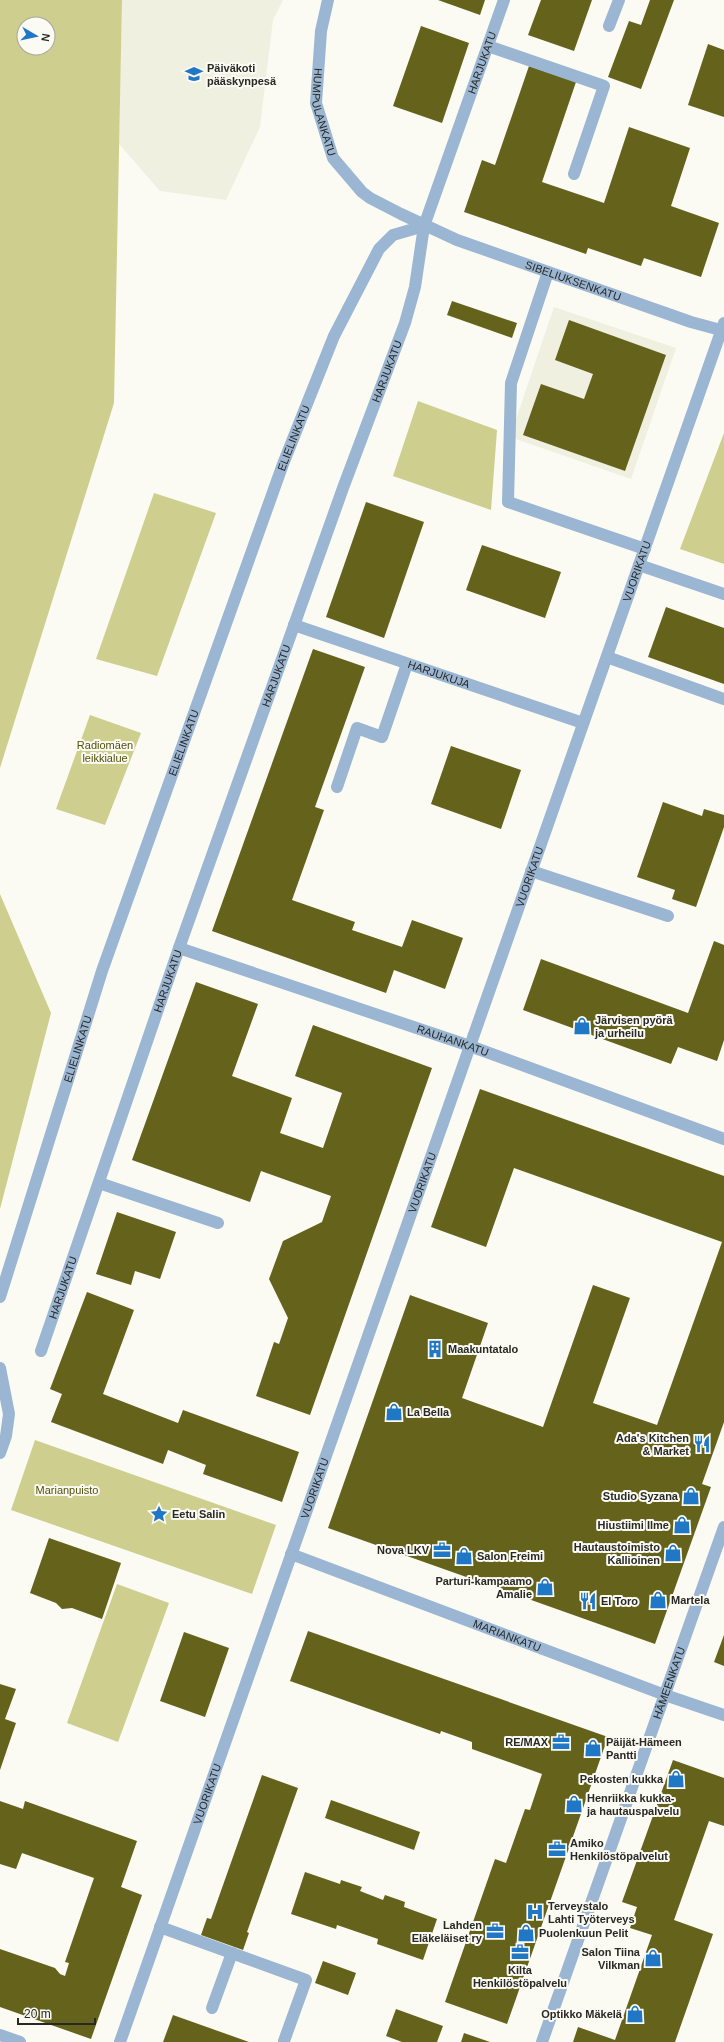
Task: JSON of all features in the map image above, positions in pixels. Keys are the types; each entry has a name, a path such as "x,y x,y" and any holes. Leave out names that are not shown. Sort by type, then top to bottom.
{"street":[{"name":"HUMPULANKATU","path":"328,0 321,31 316,103 333,158 362,192 370,198 424,226"},
{"name":"HARJUKATU","path":"41,1351 179,948 343,488 405,323 415,287 424,226 504,0"},
{"path":"609,26 619,0"},
{"path":"488,46 604,86 574,174"},
{"name":"SIBELIUKSENKATU","path":"424,226 457,240 691,322 723,328"},
{"name":"ELIELINKATU","path":"0,1297 104,963 283,464 334,336 379,249 393,235 424,226"},
{"path":"548,272 511,383 508,502 644,549"},
{"name":"VUORIKATU","path":"120,2042 723,328"},
{"path":"639,565 724,594"},
{"name":"HARJUKUJA","path":"294,625 583,723"},
{"path":"607,657 724,699"},
{"path":"337,787 357,728 382,737 407,664"},
{"path":"531,871 668,916"},
{"name":"RAUHANKATU","path":"179,948 470,1046 724,1139"},
{"path":"99,1183 218,1223"},
{"path":"0,1368 9,1414 6,1436 0,1453"},
{"name":"HÄMEENKATU","path":"542,2042 724,1527"},
{"name":"MARIANKATU","path":"291,1554 665,1695 724,1715"},
{"path":"160,1927 306,1980 284,2040"},
{"path":"212,2008 232,1953"},
{"path":"0,2035 20,2042"}],"shaded area":[{"name":"Päiväkoti pääskynpesä","path":"122,0 283,0 273,20 260,127 226,200 160,191 119,144"},
{"path":"554,307 676,348 631,479 510,437"}],"green space":[{"path":"0,0 122,0 114,403 0,768"},
{"path":"418,401 497,430 491,510 393,476"},
{"path":"724,433 724,564 680,549"},
{"path":"154,493 216,513 157,676 96,659"},
{"name":"Radiomäen leikkialue","path":"90,715 141,733 105,825 56,809"},
{"path":"0,894 51,1013 0,1209"},
{"name":"Marianpuisto","path":"35,1440 276,1525 252,1594 11,1510"},
{"path":"117,1584 169,1603 118,1742 67,1723"}],"building":[{"path":"438,0 485,0 480,15"},
{"path":"541,0 592,0 574,51 528,35"},
{"path":"650,0 674,0 641,89 608,77 629,21 641,25"},
{"path":"421,26 469,43 442,123 393,106"},
{"path":"708,44 724,50 724,117 688,105"},
{"path":"529,66 576,82 542,182 604,203 629,127 690,148 671,206 719,223 701,277 644,258 641,266 588,248 586,254 464,212 482,160 495,165"},
{"path":"452,301 517,323 512,338 447,315"},
{"path":"569,320 666,355 625,471 523,435 541,384 584,399 593,374 555,360"},
{"path":"366,502 424,522 384,638 326,617"},
{"path":"482,545 561,572 545,618 466,590"},
{"path":"666,607 724,628 724,684 648,657"},
{"path":"313,649 365,667 315,807 324,810 292,900 355,922 352,930 402,947 412,920 463,938 445,989 394,970 386,993 212,931"},
{"path":"451,746 521,770 501,829 431,804"},
{"path":"663,802 702,816 704,809 724,815 724,827 696,907 672,899 675,890 637,877"},
{"path":"714,941 724,945 724,1040 717,1061 678,1047 671,1064 523,1010 541,959 688,1013"},
{"path":"196,982 258,1004 232,1076 292,1098 280,1133 323,1148 342,1093 295,1076 313,1025 432,1068 310,1415 256,1396 274,1342 279,1344 288,1318 269,1279 283,1241 322,1222 331,1196 261,1171 250,1202 132,1160"},
{"name":"Maakuntatalo","path":"480,1089 724,1176 724,1422 702,1484 711,1487 655,1644 328,1528 410,1295 488,1323 462,1398 543,1427 593,1285 630,1298 593,1403 657,1425 722,1242 514,1168 486,1247 431,1227"},
{"path":"117,1212 176,1232 160,1279 135,1271 131,1285 96,1274"},
{"path":"87,1292 134,1310 103,1394 178,1423 183,1410 299,1452 282,1502 203,1474 206,1465 168,1450 163,1464 51,1422 62,1394 50,1389"},
{"path":"49,1538 121,1563 102,1619 72,1608 62,1609 56,1603 30,1593"},
{"path":"308,1631 608,1737 507,2024 445,2002 495,1859 506,1863 525,1809 530,1810 542,1774 472,1749 472,1742 441,1731 440,1734 290,1681"},
{"path":"184,1632 229,1648 205,1717 160,1701"},
{"path":"724,1635 724,1666 714,1662"},
{"path":"0,1684 16,1689 5,1719 16,1723 0,1770"},
{"path":"673,1760 724,1778 724,1826 709,1821 674,1920 713,1934 675,2042 573,2042 578,2027 615,2040 652,1935 630,1928 637,1907 622,1902"},
{"path":"262,1775 298,1788 247,1932 249,1933 243,1950 201,1935 207,1918 211,1919"},
{"path":"331,1800 420,1832 414,1850 325,1818"},
{"path":"0,1801 23,1809 25,1801 137,1841 121,1887 142,1895 91,2039 0,2007 0,1949 55,1968 60,1974 65,1976 69,1963 65,1962 94,1878 22,1853 16,1869 0,1864"},
{"path":"305,1872 340,1884 341,1880 362,1887 360,1891 383,1900 385,1895 405,1902 404,1907 437,1919 423,1960 377,1944 378,1939 337,1925 336,1929 291,1914"},
{"path":"323,1961 356,1973 348,1995 315,1983"},
{"path":"396,2009 443,2026 437,2042 402,2042 386,2036"},
{"path":"173,2015 249,2042 163,2042"},
{"path":"464,2033 490,2042 461,2042"}],"place":[{"name":"Päiväkoti pääskynpesä","path":"194,74"},
{"name":"Järvisen pyörä ja urheilu","path":"582,1026"},
{"name":"Maakuntatalo","path":"435,1349"},
{"name":"La Bella","path":"394,1412"},
{"name":"Ada's Kitchen & Market","path":"702,1444"},
{"name":"Studio Syzana","path":"691,1496"},
{"name":"Eetu Salin","path":"159,1514"},
{"name":"Hiustiimi Ilme","path":"682,1525"},
{"name":"Nova LKV","path":"442,1550"},
{"name":"Hautaustoimisto Kallioinen","path":"673,1553"},
{"name":"Salon Freimi","path":"464,1556"},
{"name":"Parturi-kampaamo Amalie","path":"545,1587"},
{"name":"Martela","path":"658,1600"},
{"name":"El Toro","path":"588,1601"},
{"name":"RE/MAX","path":"561,1742"},
{"name":"Päijät-Hämeen Pantti","path":"593,1748"},
{"name":"Pekosten kukka","path":"676,1779"},
{"name":"Henriikka kukka- ja hautauspalvelu","path":"574,1804"},
{"name":"Amiko Henkilöstöpalvelut","path":"557,1849"},
{"name":"Terveystalo Lahti Työterveys","path":"535,1912"},
{"name":"Lahden Eläkeläiset ry","path":"495,1931"},
{"name":"Puolenkuun Pelit","path":"526,1933"},
{"name":"Kilta Henkilöstöpalvelu","path":"520,1952"},
{"name":"Salon Tiina Vilkman","path":"653,1958"},
{"name":"Optikko Mäkelä","path":"635,2014"}]}
